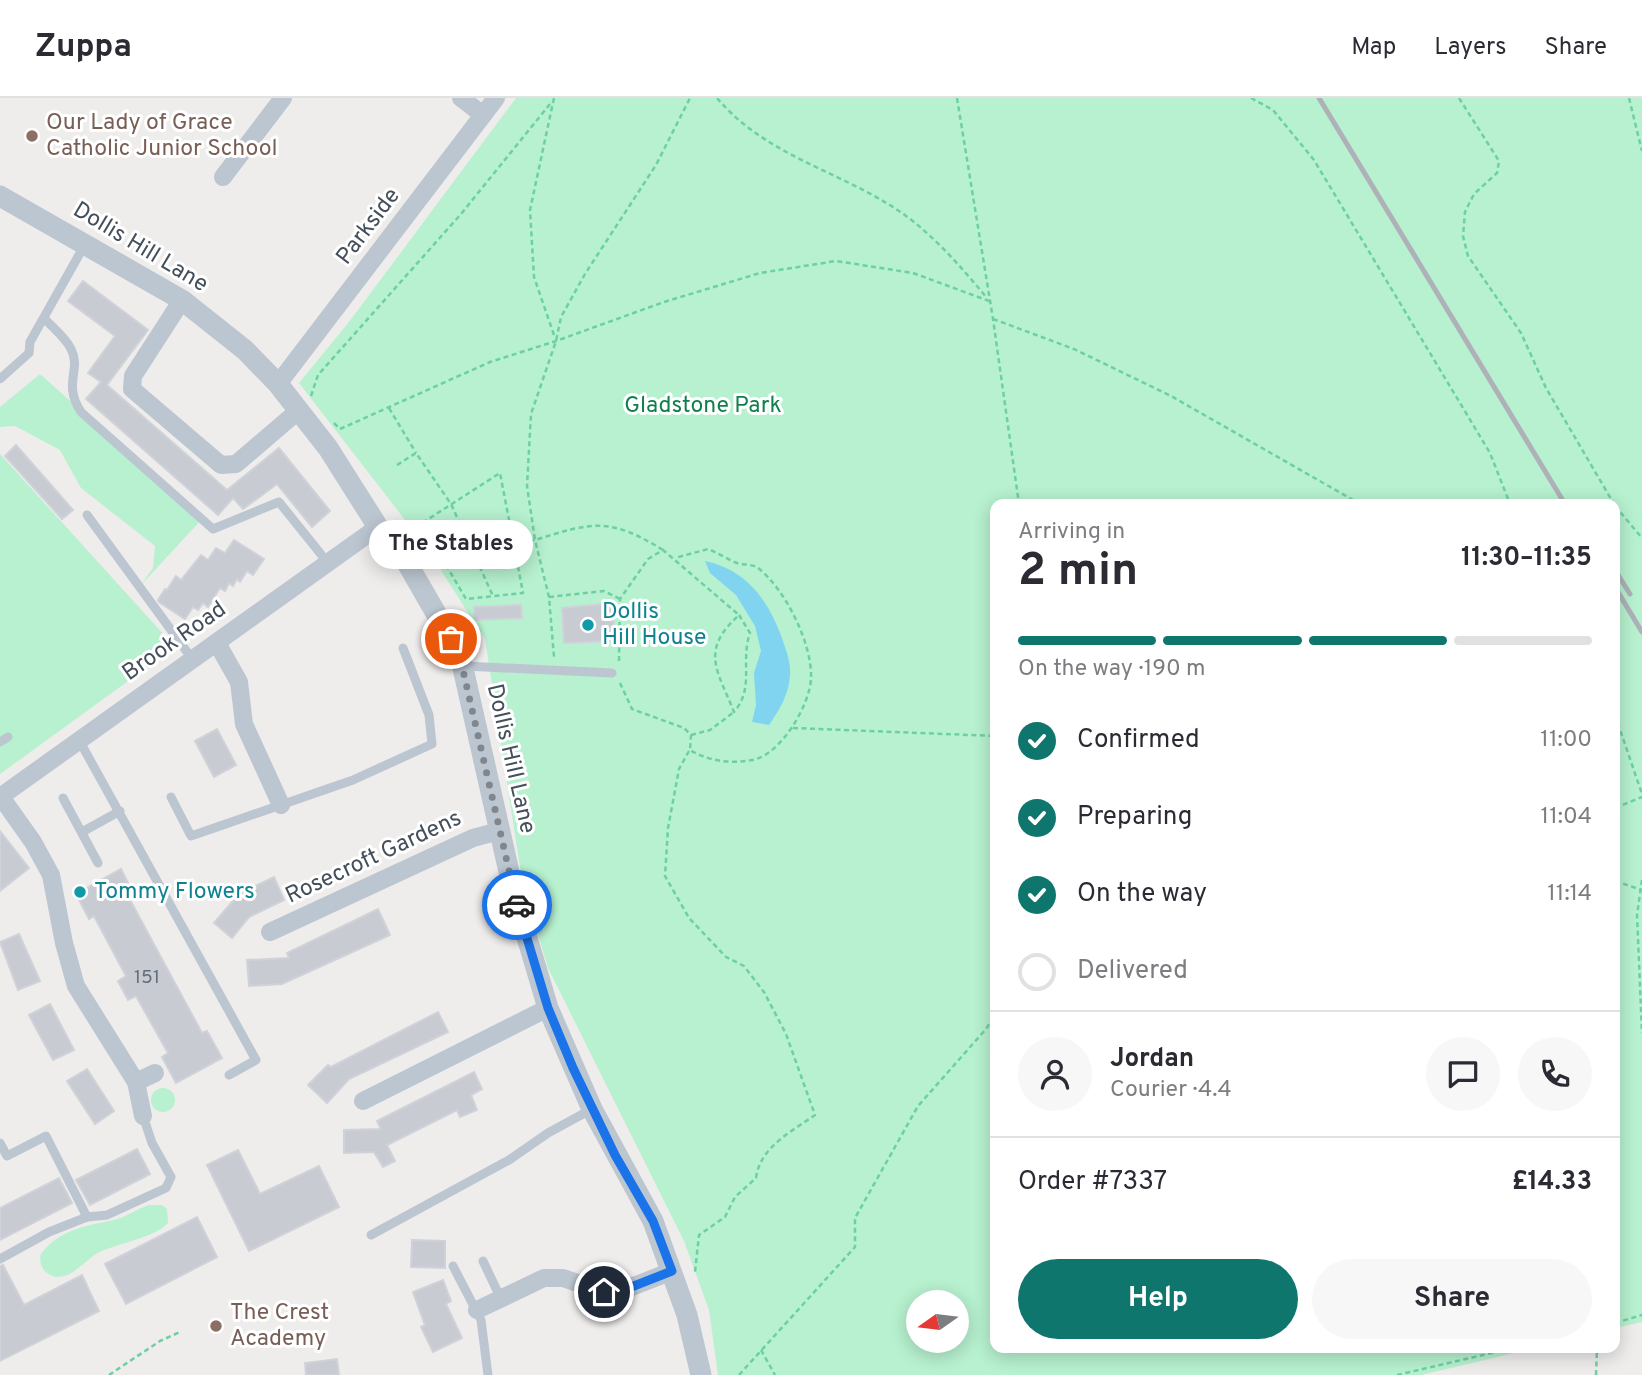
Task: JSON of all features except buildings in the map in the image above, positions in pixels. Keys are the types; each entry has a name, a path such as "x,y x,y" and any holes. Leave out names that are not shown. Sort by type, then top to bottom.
{"street":[{"path":"223,177 283,98"},
{"path":"461,98 483,115"},
{"name":"Parkside","path":"278,384 496,98"},
{"name":"Dollis Hill Lane","path":"0,196 182,300 245,351 304,405 378,527 413,573 443,624 462,666 517,905 548,1008 592,1109 653,1221 687,1315 701,1375"},
{"path":"182,300 133,376 132,389 221,465 236,464 304,405"},
{"name":"Brook Road","path":"0,797 378,527"},
{"path":"216,643 239,682 244,724 281,805"},
{"path":"0,797 33,842 51,875 64,943 82,999 136,1082 144,1116"},
{"name":"Rosecroft Gardens","path":"270,932 473,838 499,831"},
{"path":"363,1101 548,1008"},
{"path":"136,1082 155,1073"},
{"path":"477,1310 554,1276 604,1292 616,1293 672,1271"}],"lane":[{"path":"0,379 29,353 30,342 85,244"},
{"path":"45,319 71,348 75,360 72,398 81,412 212,529 279,502 328,563"},
{"path":"87,515 193,660"},
{"path":"171,797 191,836 353,780 432,744 429,715 403,648"},
{"path":"462,666 612,673"},
{"path":"79,740 256,1060 229,1075"},
{"path":"63,798 98,863"},
{"path":"82,832 120,811"},
{"path":"372,1235 509,1160 555,1128 592,1109"},
{"path":"0,1259 49,1232 87,1217 107,1214 166,1188 171,1177 152,1143 144,1116"},
{"path":"0,1143 7,1156 46,1136 87,1217"},
{"path":"483,1261 501,1299"},
{"path":"453,1266 481,1320 488,1375"}],"path":[{"path":"304,405 318,376 461,214 554,98"},
{"path":"555,670 549,597 535,540 527,486 531,414 556,341 561,317 584,274 656,165 690,98"},
{"path":"717,98 734,118 768,144 900,212 954,259 989,301"},
{"path":"957,98 993,319 1018,499"},
{"path":"1251,98 1273,110 1314,160 1490,453 1508,499"},
{"path":"1459,98 1499,160 1497,173 1474,194 1465,212 1463,236 1468,256 1521,333 1546,388 1611,499"},
{"path":"1629,98 1642,151"},
{"path":"550,104 530,210 534,277 556,341"},
{"path":"333,422 340,429 489,362 664,302 760,273 836,261 913,273 989,301"},
{"path":"993,319 1074,349 1171,396 1351,499"},
{"path":"388,407 451,504 493,596"},
{"path":"397,465 416,453"},
{"path":"500,473 523,593 466,598 419,525 451,504 500,473"},
{"path":"1620,511 1642,538"},
{"path":"446,565 576,527 603,524 635,533 675,558 739,615 749,626 750,633 744,657 748,685 744,701 710,730 691,734"},
{"path":"675,558 708,549 740,564 756,566 783,593 798,622 811,676 804,707 792,728 769,751 754,760 707,760 690,750"},
{"path":"663,550 648,559 620,599 619,664 612,673 622,685 632,709 684,728 691,734"},
{"path":"549,597 604,591 620,599"},
{"path":"734,712 715,670 714,655 719,638 739,615"},
{"path":"792,728 990,736"},
{"path":"1620,730 1642,796 1620,806"},
{"path":"691,734 690,750 679,769 668,828 665,876 689,918 726,957 744,966 764,992 786,1034 815,1115 771,1146 758,1163 756,1178 735,1197 725,1217 699,1235 695,1272"},
{"path":"1642,880 1637,915 1642,1033"},
{"path":"1620,883 1641,890"},
{"path":"739,1375 855,1247 855,1218 918,1106 990,1023"},
{"path":"1620,1322 1642,1315"},
{"path":"109,1375 160,1341 180,1332"},
{"path":"761,1350 775,1375"},
{"path":"1397,1375 1492,1353"},
{"path":"1596,1375 1597,1353"}],"green space":[{"name":"Gladstone Park","path":"516,98 1642,98 1642,1322 1620,1327 1620,499 990,499 990,1353 1514,1353 1421,1375 718,1375 709,1310 684,1241 548,968 522,880 485,639 426,547 299,383 349,322"},
{"path":"40,374 202,519 141,585 153,568 155,546 81,488 60,450 15,426 0,427 0,407"},
{"path":"0,454 175,647 0,774"},
{"path":"163,1088 171,1092 175,1100 171,1108 163,1112 155,1108 151,1100 155,1092"},
{"path":"149,1205 162,1205 167,1209 168,1223 161,1229 99,1252 62,1277 54,1276 43,1269 41,1254 56,1239 74,1230 118,1219"}],"water":[{"path":"705,561 733,571 754,589 770,611 782,638 790,665 788,689 769,725 752,722 756,705 754,673 761,651 755,626 736,595 710,573"}],"railway":[{"path":"1319,98 1562,499"},
{"path":"1620,578 1630,594"},
{"path":"1620,595 1642,632"}],"way so far":[{"path":"451,639 460,655 517,905"}],"place":[{"name":"Our Lady of Grace Catholic Junior School","path":"32,136"},
{"name":"Dollis Hill House","path":"588,625"},
{"name":"The Stables","path":"451,639"},
{"name":"Tommy Flowers","path":"80,892"},
{"name":"The Crest Academy","path":"216,1326"}],"route":[{"path":"517,905 548,1008 573,1068 615,1155 653,1221 672,1271 616,1293 604,1292"}]}
